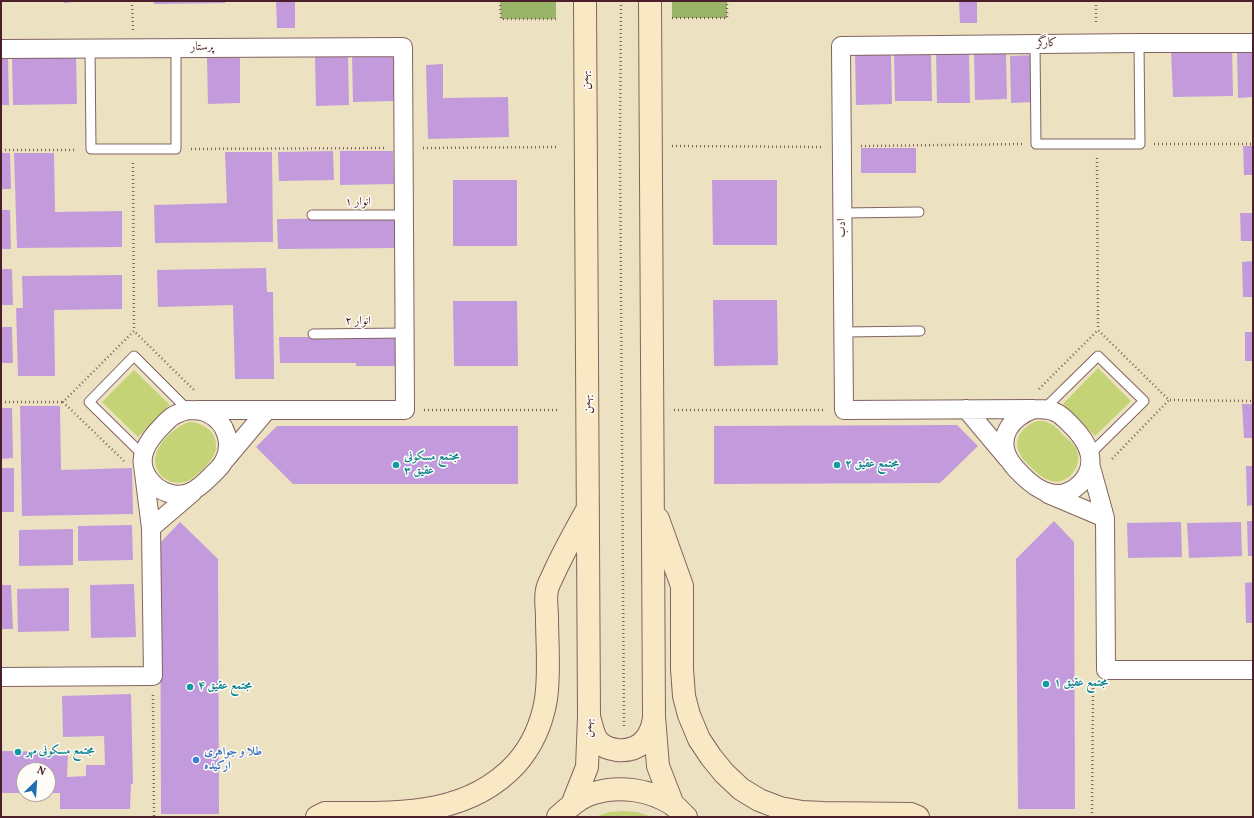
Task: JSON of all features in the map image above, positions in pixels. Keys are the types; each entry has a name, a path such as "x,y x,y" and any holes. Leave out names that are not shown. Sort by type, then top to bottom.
{"main road":[{"name":"بهمن","path":"565,811 587,767 590,717 585,1"},
{"path":"650,1 654,717 658,766 679,811"},
{"path":"317,817 325,814 414,813 435,811 456,806 475,798 493,787 509,773 522,757 533,739 541,720 546,699 547,590 562,556 588,507"},
{"path":"653,507 672,555 682,586 682,669 684,696 689,715 699,739 711,758 741,789 760,800 780,808 802,812 911,814 918,817"},
{"path":"590,717 596,739 602,745 611,749 624,751 641,745 653,728 654,717"},
{"path":"565,811 594,793 621,789 648,793 679,811"}],"street":[{"name":"کارگر","path":"841,46 1253,43"},
{"name":"ادب","path":"841,46 844,410"},
{"name":"پرستار","path":"1,50 403,47 403,148"},
{"path":"1,677 153,676 151,528 143,460 147,444 152,436 177,414 193,410 405,410 403,148"},
{"path":"966,409 1031,484 1040,490 1105,518"},
{"path":"1009,460 1005,438 1008,428 1015,419 1024,413 1039,409"},
{"path":"844,410 1039,409 1056,413 1064,418 1087,443 1105,518 1106,670 1253,670"},
{"path":"193,410 209,414 214,417 224,429 228,439 228,450 225,461"},
{"path":"151,528 208,480 267,410"},
{"path":"1040,490 1050,494 1061,494 1072,490 1080,484 1087,475 1090,459"},
{"path":"143,460 147,476 153,485 162,491 173,495 184,495 194,491"}],"lane":[{"path":"1035,44 1036,144 1140,144 1139,43"},
{"path":"90,49 91,150 176,149 176,48"},
{"path":"843,213 918,212"},
{"name":"انوار ۱","path":"312,215 404,215"},
{"path":"844,332 920,331"},
{"name":"انوار ۲","path":"313,334 404,333"},
{"path":"143,460 89,402 134,356 193,410"},
{"path":"1039,409 1098,356 1144,401 1090,459"}],"path":[{"path":"132,1 133,49"},
{"path":"500,1 501,19 556,19"},
{"path":"621,1 620,154 624,751"},
{"path":"672,18 727,18 727,1"},
{"path":"1096,1 1096,43"},
{"path":"1039,409 1032,396 1098,330 1097,144"},
{"path":"1140,144 1253,144"},
{"path":"176,149 556,147"},
{"path":"133,149 134,330 201,397 193,410"},
{"path":"1,150 91,150"},
{"path":"63,402 134,330"},
{"path":"1098,330 1170,400 1253,401"},
{"path":"1090,459 1103,467 1170,400"},
{"path":"1,402 63,402 130,468 143,460"},
{"path":"405,410 558,410"},
{"path":"674,410 844,410"},
{"path":"1092,817 1093,679 1106,670"},
{"path":"153,676 154,817"}],"green space":[{"path":"500,1 556,1 556,19 501,19"},
{"path":"672,1 727,1 727,18 672,18"},
{"path":"1098,368 1131,401 1095,436 1063,404"},
{"path":"134,370 170,405 138,437 102,402"},
{"path":"1037,421 1046,422 1053,425 1076,448 1078,461 1076,469 1062,481 1057,482 1044,478 1027,463 1020,454 1017,443 1020,434 1027,426"},
{"path":"189,422 201,425 211,432 216,442 216,448 210,462 195,477 184,482 172,482 164,478 158,471 155,463 158,448 175,429"},
{"path":"609,812 637,812 652,817 595,817"}],"building":[{"path":"64,1 74,1 74,2 64,3"},
{"path":"154,1 225,1 225,3 154,4"},
{"path":"276,1 295,1 295,28 277,28"},
{"path":"959,1 977,1 977,23 960,23"},
{"path":"1232,48 1233,96 1173,97 1171,50"},
{"path":"1253,49 1253,97 1238,98 1237,50"},
{"path":"855,51 891,51 892,104 856,105"},
{"path":"931,53 932,101 895,101 894,54"},
{"path":"969,53 970,103 937,103 936,54"},
{"path":"974,53 1006,53 1007,99 975,100"},
{"path":"352,55 394,55 394,101 353,102"},
{"path":"1033,55 1033,102 1011,103 1010,56"},
{"path":"76,56 77,104 13,105 12,57"},
{"path":"348,56 349,105 316,106 315,57"},
{"path":"1,57 8,57 9,105 1,105"},
{"path":"207,58 240,58 240,103 208,104"},
{"path":"443,64 443,98 508,97 509,137 428,139 426,65"},
{"path":"1243,146 1253,146 1253,175 1244,175"},
{"path":"861,148 916,148 916,173 861,173"},
{"path":"333,151 334,180 279,181 278,152"},
{"path":"340,151 393,151 394,184 340,185"},
{"path":"225,152 272,152 273,242 155,243 154,205 227,203"},
{"path":"1,153 10,153 11,189 1,189"},
{"path":"14,153 54,153 55,212 122,211 122,247 17,248"},
{"path":"453,180 517,180 517,246 453,246"},
{"path":"712,180 777,180 777,245 713,245"},
{"path":"1,210 10,210 11,249 1,249"},
{"path":"1240,213 1253,213 1253,241 1241,241"},
{"path":"395,218 396,248 278,249 277,219"},
{"path":"1253,261 1253,297 1243,297 1242,262"},
{"path":"266,268 267,292 273,292 274,379 235,379 233,305 158,307 157,270"},
{"path":"1,269 12,269 13,305 1,305"},
{"path":"122,275 122,309 54,310 55,376 18,376 16,308 23,308 22,276"},
{"path":"713,300 777,300 778,365 714,366"},
{"path":"453,301 517,301 518,366 454,366"},
{"path":"1,327 12,327 13,363 1,363"},
{"path":"1245,332 1253,332 1253,361 1245,361"},
{"path":"279,337 398,337 398,366 356,366 356,363 280,363"},
{"path":"1242,404 1253,404 1253,438 1244,438"},
{"path":"20,406 60,406 61,470 132,468 133,514 22,516"},
{"path":"1,408 12,408 13,458 1,459"},
{"name":"مجتمع عقیق ۲","path":"957,425 978,446 940,483 714,484 714,426"},
{"name":"مجتمع مسکونی عقیق ۳","path":"277,426 518,426 518,484 293,484 256,447"},
{"path":"1246,466 1253,466 1253,505 1247,506"},
{"path":"1,468 14,468 14,512 1,512"},
{"name":"مجتمع عقیق ۱","path":"1054,521 1074,542 1075,809 1018,809 1016,559"},
{"path":"1247,521 1253,521 1253,556 1248,556"},
{"name":"مجتمع عقیق ۴","path":"180,522 218,559 219,814 161,814 160,543"},
{"path":"1181,522 1182,557 1128,558 1127,523"},
{"path":"1241,522 1242,556 1189,558 1187,523"},
{"path":"132,525 133,560 78,561 78,526"},
{"path":"73,529 73,565 19,566 19,530"},
{"path":"1253,582 1253,623 1246,623 1245,583"},
{"path":"134,584 136,637 91,638 90,585"},
{"path":"1,585 11,585 13,629 1,629"},
{"path":"69,588 69,631 18,632 17,589"},
{"name":"مجتمع مسکونی مهر","path":"131,694 133,784 131,784 130,809 60,809 60,793 56,793 56,762 16,762 16,793 1,793 1,751 68,752 67,777 86,776 86,765 105,765 104,736 63,737 62,696"}],"place":[{"name":"مجتمع مسکونی عقیق ۳","path":"396,465"},
{"name":"مجتمع عقیق ۲","path":"837,465"},
{"name":"مجتمع عقیق ۱","path":"1046,684"},
{"name":"مجتمع عقیق ۴","path":"190,687"},
{"name":"مجتمع مسکونی مهر","path":"18,752"},
{"name":"طلا و جواهری ارکیده","path":"196,760"}]}
